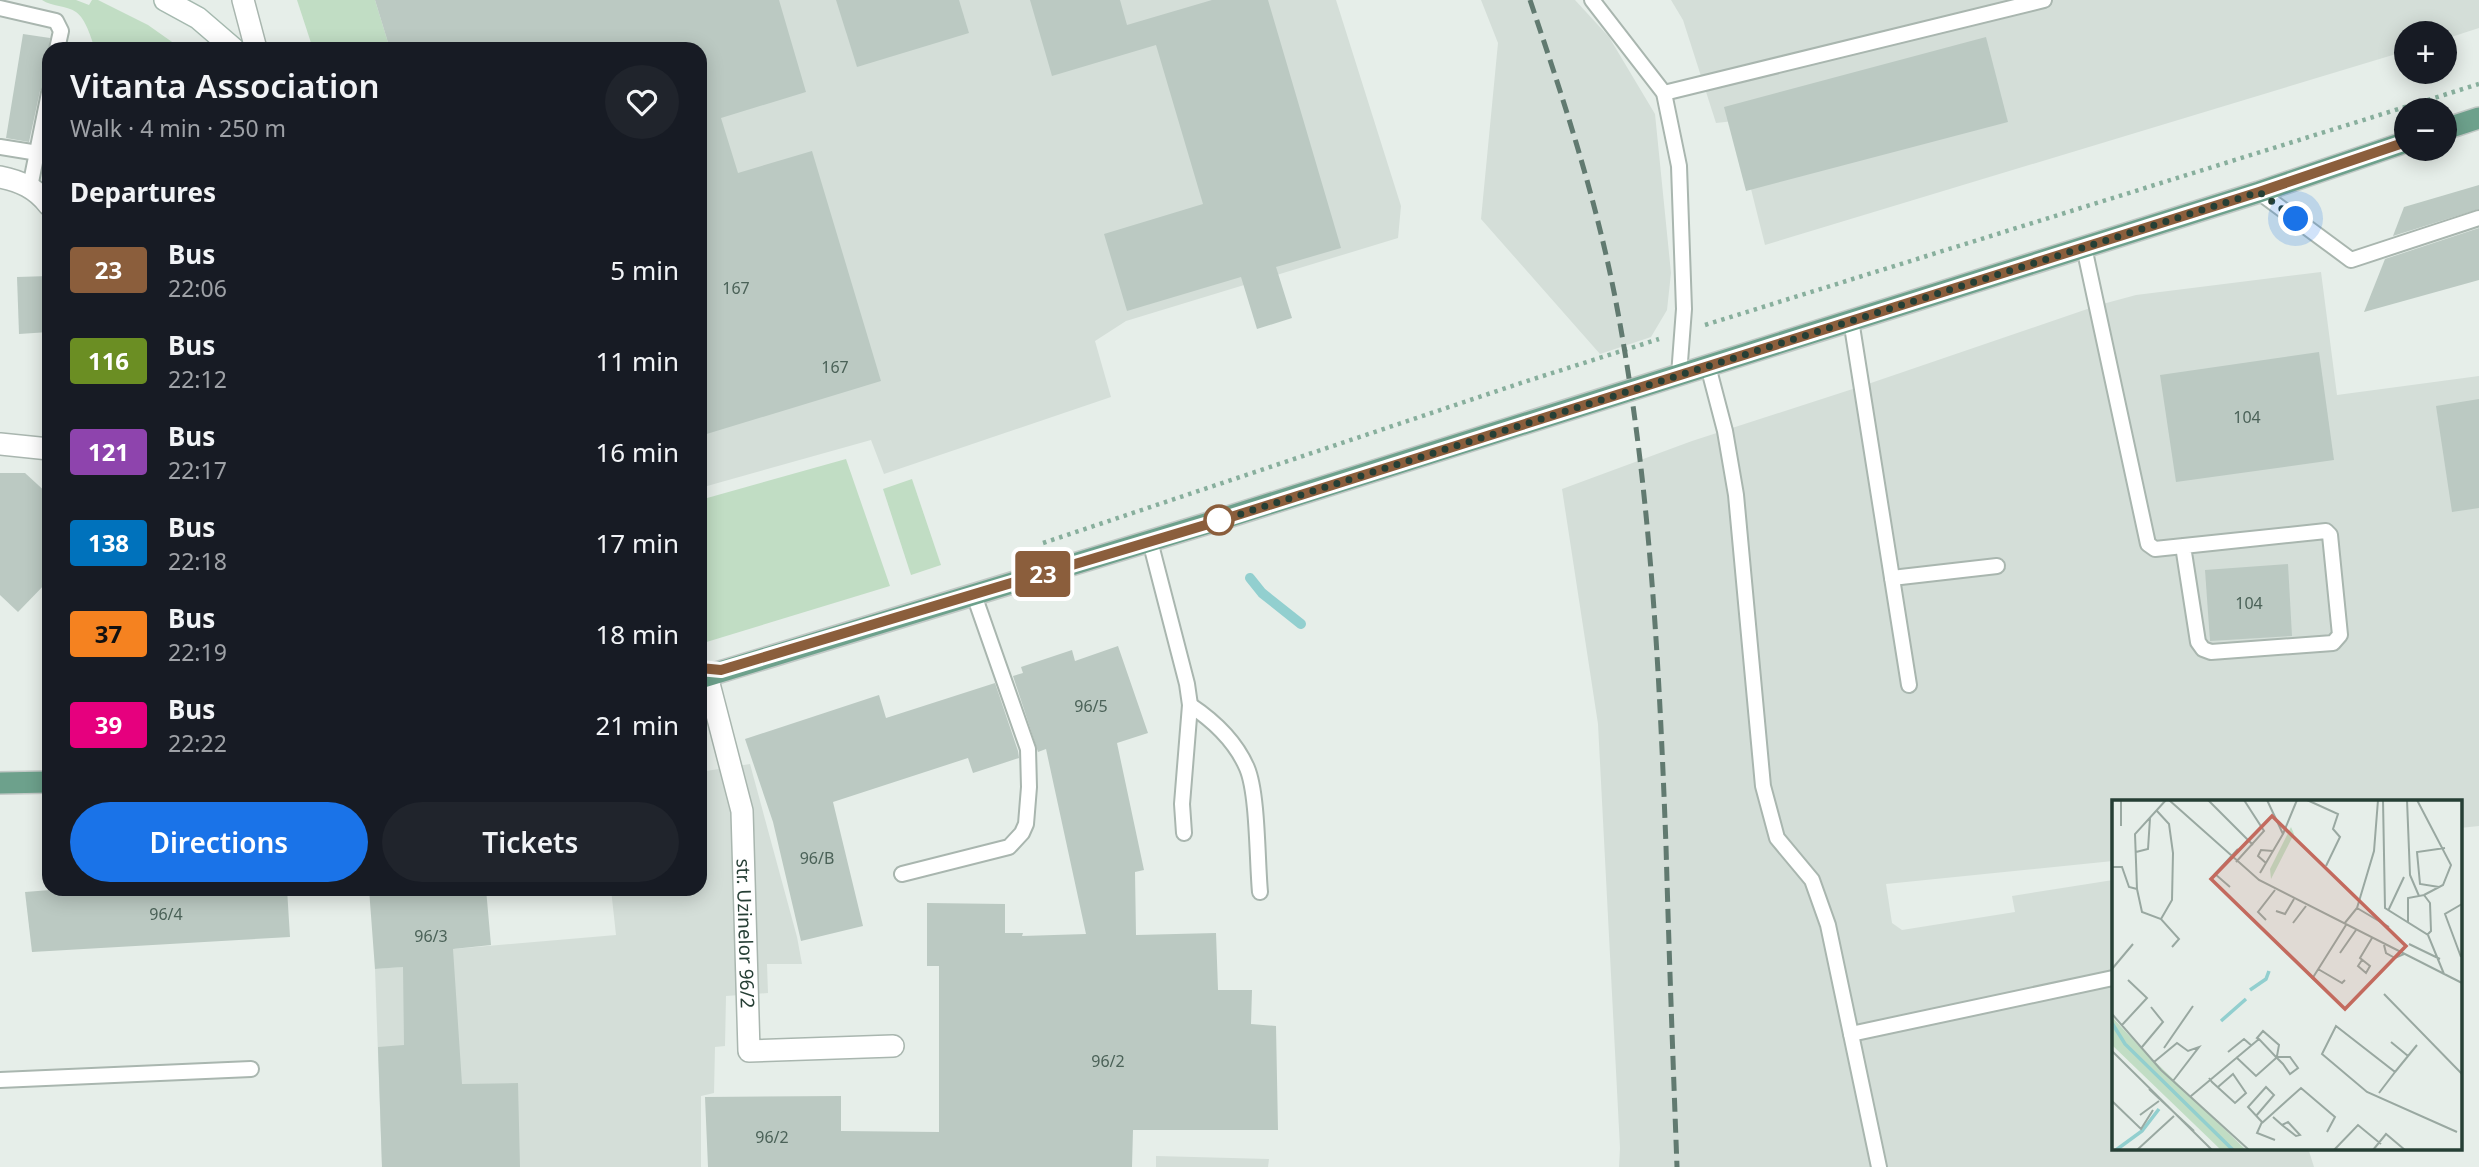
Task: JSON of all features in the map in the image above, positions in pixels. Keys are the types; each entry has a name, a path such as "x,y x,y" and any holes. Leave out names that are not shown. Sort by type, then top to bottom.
{"main road":[{"path":"2457,125 2479,118"},
{"path":"707,673 1150,541 2259,192 2394,146"},
{"path":"0,783 42,782"}],"street":[{"path":"165,0 198,18 226,42"},
{"path":"243,0 254,42"},
{"path":"0,177 16,180 41,197"},
{"path":"0,444 42,448"},
{"name":"str. Uzinelor 96/2","path":"707,673 742,811 749,1051 893,1046"}],"lane":[{"path":"1592,0 1664,93 1679,166 1684,309 1679,375"},
{"path":"1664,93 2044,0"},
{"path":"0,8 56,22 61,30 58,42"},
{"path":"41,197 37,153 42,128"},
{"path":"0,146 37,153"},
{"path":"2259,192 2351,260 2479,218"},
{"path":"2084,247 2148,544 2155,549 2183,546 2326,531 2330,535 2340,635 2333,643 2211,652 2203,649 2199,642 2183,546"},
{"path":"1851,320 1909,685"},
{"path":"1708,366 1725,431 1736,495 1763,786 1777,838 1812,880 1820,898 1879,1167"},
{"path":"1150,541 1190,705 1183,785 1184,833"},
{"path":"1892,578 1997,566"},
{"path":"902,874 1009,847 1022,833 1026,824 1030,787 1028,749 974,595"},
{"path":"1190,705 1212,719 1228,736 1248,769 1253,794 1260,892"},
{"path":"1851,1034 2112,978"},
{"path":"0,1080 251,1069"}],"path":[{"path":"1041,544 1524,382 2479,84"}],"shaded area":[{"path":"381,0 1336,0 1401,206 1398,238 1126,321 1095,341 1111,397 884,474 871,440 707,486 707,42 654,42"},
{"path":"1481,0 1575,0 1609,37 1655,114 1671,273 1667,310 1651,337 1600,354 1481,219 1498,43"},
{"path":"1671,0 2479,0 2479,28 2457,35 2457,21 2394,21 2394,55 1765,245 1734,121 1716,123 1683,20"},
{"path":"2321,272 2337,395 2479,376 2479,826 2462,828 2462,800 2112,800 2112,861 1886,884 1892,923 1902,930 2015,912 2012,896 2112,880 2112,1150 2309,1150 2314,1167 1619,1167 1598,724 1562,489 1692,441 2136,295"},
{"path":"750,764 802,964 767,964 768,993 726,996 725,1046 715,1047 714,1093 701,1096 701,1167 382,1167 375,969 453,963 453,949 616,935 612,896 707,896 707,771"},
{"path":"1156,1156 1269,1159 1268,1167 1156,1167"}],"green space":[{"path":"42,0 76,0 89,5 92,0 98,0 148,25 172,42 93,42 80,15"},
{"path":"297,0 375,0 388,42 311,42"},
{"path":"846,459 890,586 707,642 707,498"},
{"path":"912,479 941,565 911,575 883,489"}],"building":[{"path":"375,0 779,0 806,92 721,118 738,173 812,151 881,381 707,434 707,42 388,42"},
{"path":"836,0 959,0 969,33 857,67"},
{"path":"1030,0 1120,0 1127,25 1212,0 1268,0 1341,248 1276,267 1292,318 1257,329 1241,277 1127,311 1104,234 1203,204 1156,45 1052,76"},
{"path":"23,34 50,38 49,42 42,42 42,88 29,142 6,138"},
{"path":"1986,37 2008,122 1746,191 1724,107"},
{"path":"2479,185 2479,209 2393,236 2404,207"},
{"path":"2479,228 2479,280 2364,312 2385,259"},
{"path":"42,276 42,332 19,334 17,277"},
{"path":"2319,352 2334,460 2176,482 2160,375"},
{"path":"2479,399 2479,508 2452,512 2436,406"},
{"path":"0,473 25,473 42,489 42,587 18,612 0,595"},
{"path":"2288,564 2292,636 2210,641 2205,570"},
{"path":"1118,646 1148,733 1117,743 1144,870 1135,872 1136,935 1216,933 1218,990 1252,990 1251,1024 1276,1026 1278,1130 1133,1130 1132,1167 708,1167 705,1097 841,1096 841,1131 939,1132 939,966 927,966 927,903 1005,904 1005,933 1023,933 1022,936 1086,934 1046,749 1038,752 1013,676 1023,673 1021,667 1072,650 1075,661"},
{"path":"995,683 1019,758 973,773 968,758 833,802 863,926 801,941 773,822 745,739 879,695 886,718"},
{"path":"42,891 42,896 287,896 290,937 32,952 25,892"},
{"path":"370,896 487,896 491,945 453,949 462,1084 518,1083 520,1167 382,1167 378,1047 404,1045 403,967 375,969"}],"waterway":[{"path":"1250,578 1262,593 1301,624"}],"railway":[{"path":"1530,0 1598,221 1615,297 1637,433 1651,570 1660,708 1677,1167"}],"bus line":[{"name":"23","path":"707,669 721,670 837,637 1212,523 2259,192 2394,146"}],"route":[{"path":"1219,520 1212,523 2259,192 2296,219"}]}
